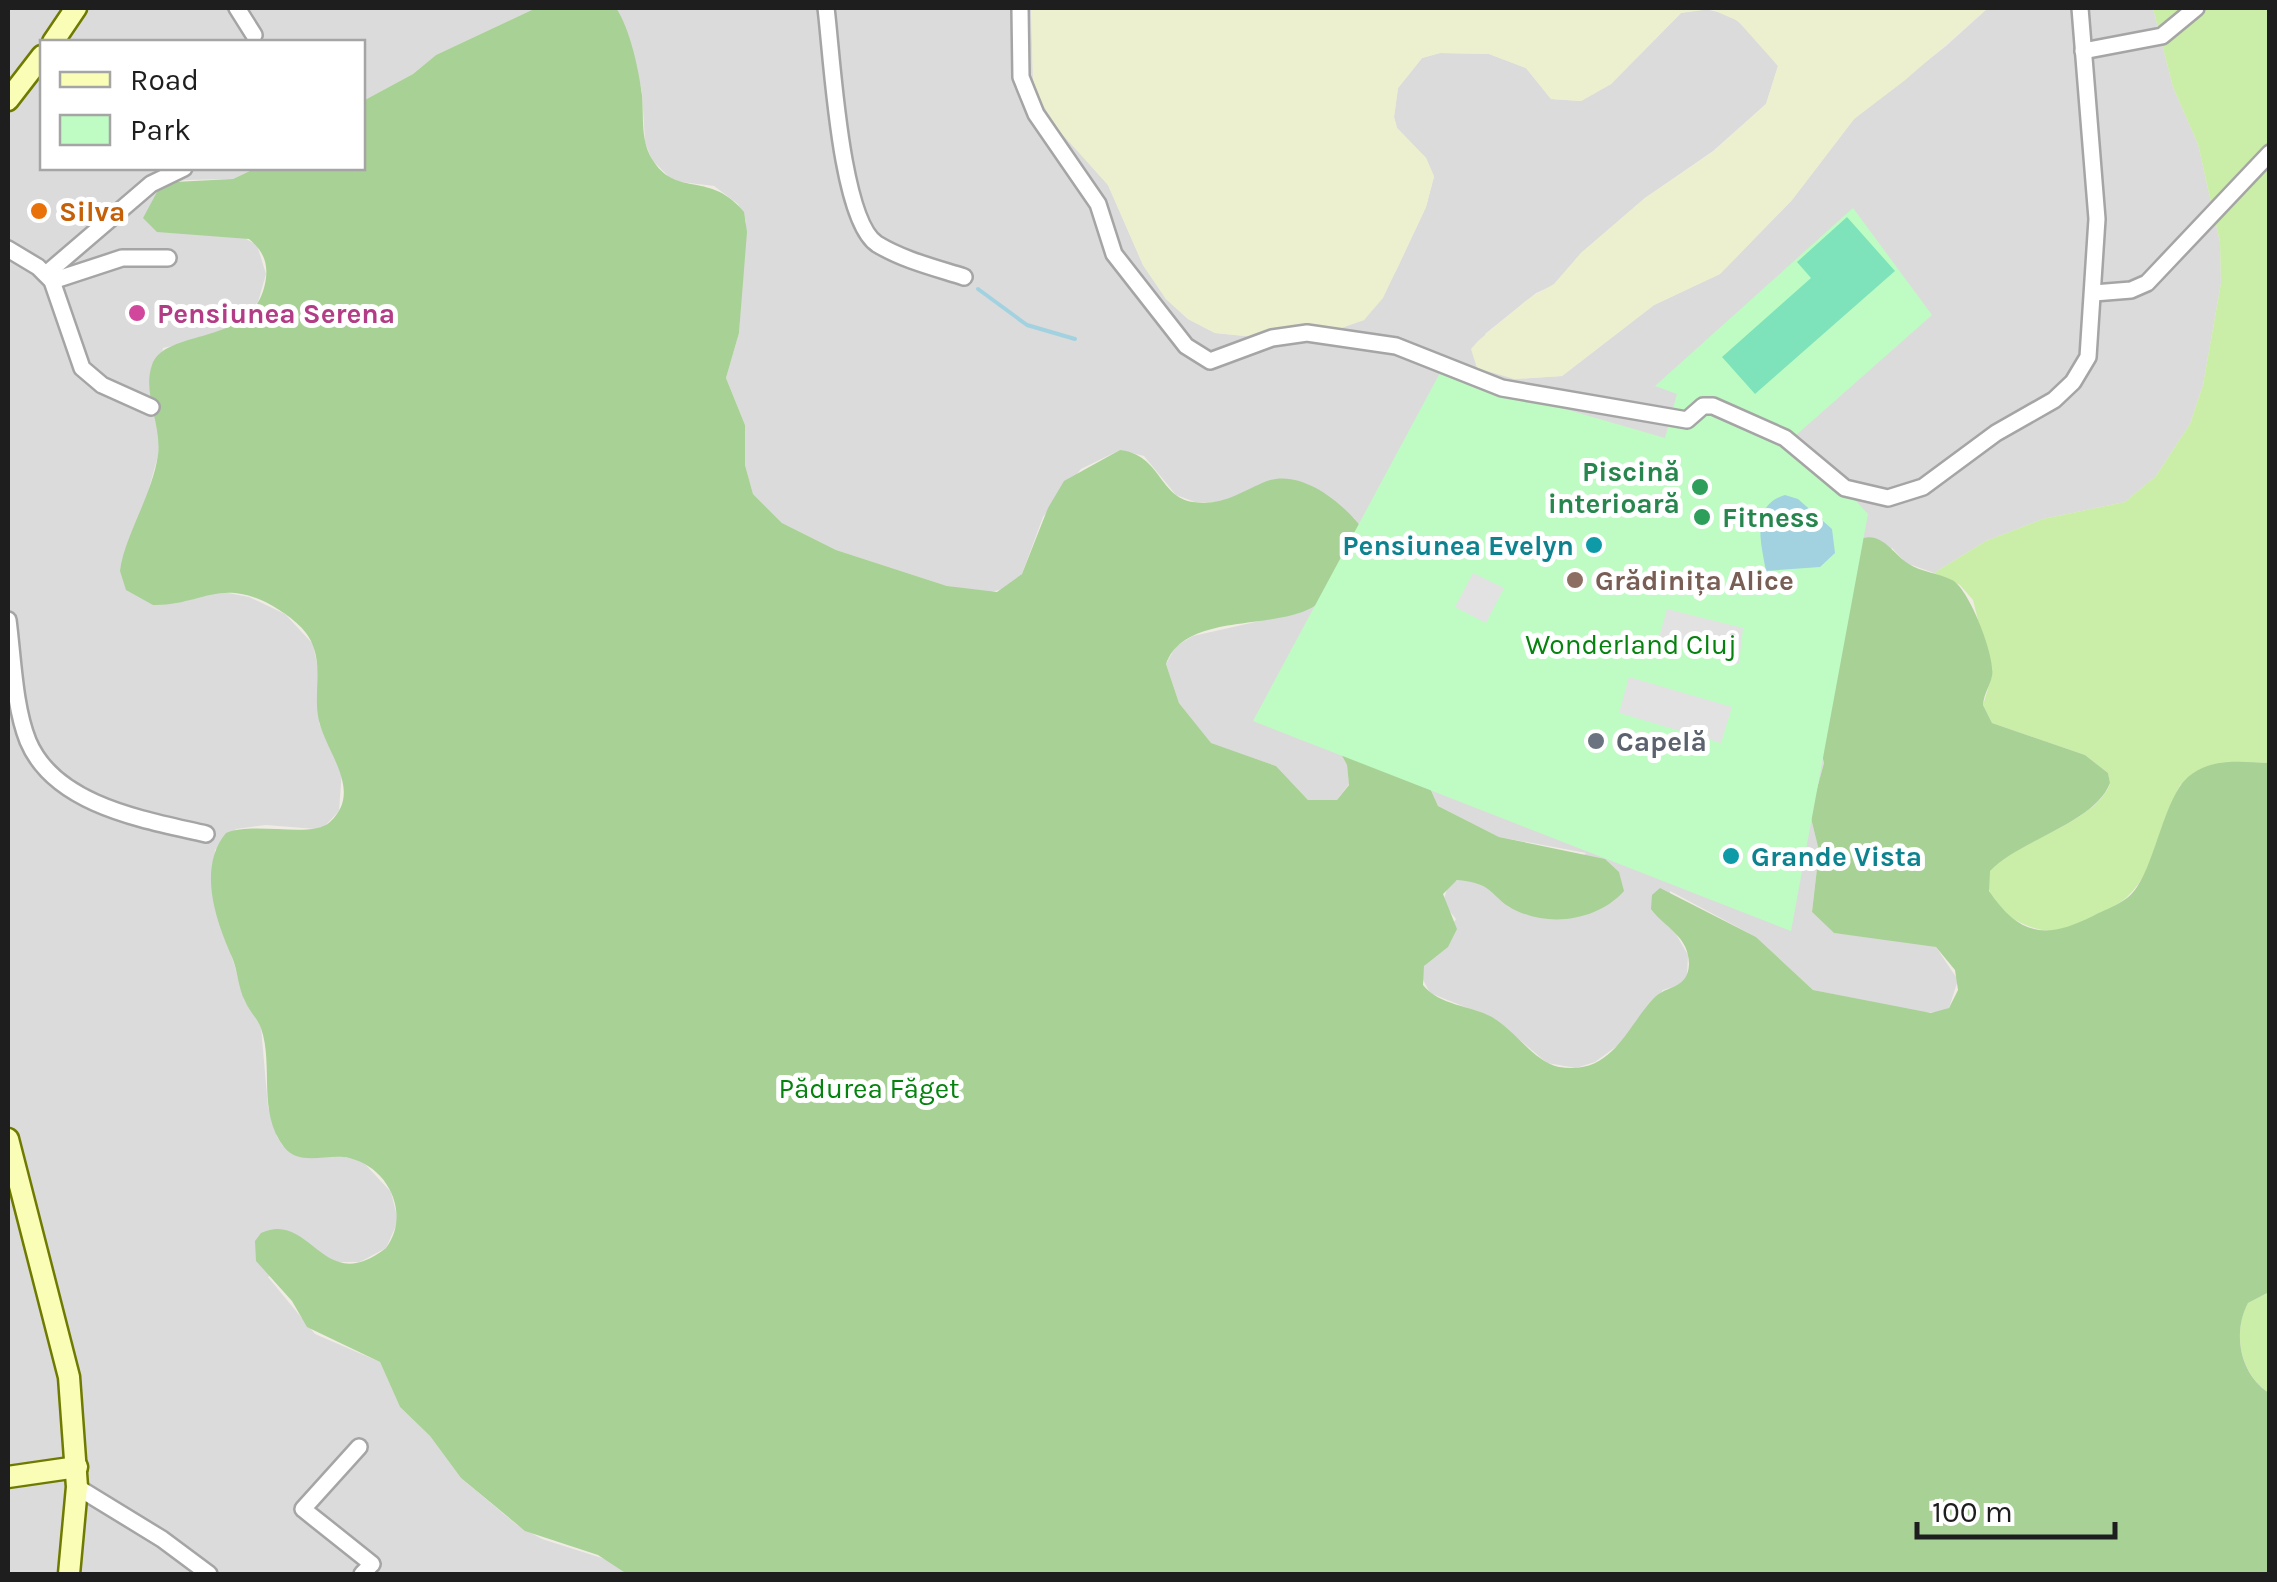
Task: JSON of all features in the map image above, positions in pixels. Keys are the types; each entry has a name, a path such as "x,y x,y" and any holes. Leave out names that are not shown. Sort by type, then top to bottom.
{"main road":[{"path":"57,40 76,8"},
{"path":"8,100 40,59"},
{"path":"8,1139 61,1340 77,1477 69,1574"},
{"path":"8,1477 77,1477"}],"street":[{"path":"238,8 254,36"},
{"path":"826,8 845,168 864,230 876,243 964,277"},
{"path":"1020,8 1021,77 1036,114 1098,204 1114,254 1186,346 1210,361 1272,338 1307,333 1396,346 1502,388 1687,420 1703,406 1713,406 1785,438 1845,488 1888,498 1923,488 1996,433 2064,392 2088,357 2098,219 2080,8"},
{"path":"2083,51 2162,36 2196,8"},
{"path":"2094,293 2131,290 2146,283 2270,154"},
{"path":"49,278 151,184 180,170"},
{"path":"8,249 49,278 82,368 102,385 151,407"},
{"path":"49,278 122,258 168,258"},
{"path":"8,620 28,740 58,779 121,814 206,834"},
{"path":"359,1447 304,1508 372,1564 362,1574"},
{"path":"77,1477 208,1574"}],"shaded area":[{"path":"8,8 536,8 436,55 413,74 365,100 365,40 40,40 40,170 252,170 233,179 185,180 164,186 208,233 239,235 257,245 266,274 258,302 236,322 212,337 163,348 153,405 160,435 158,456 139,524 184,601 218,591 249,597 285,614 313,644 319,674 319,723 342,771 339,811 325,826 316,829 266,825 236,829 215,850 212,890 245,1001 261,1027 268,1107 277,1137 283,1146 310,1158 340,1156 362,1161 391,1192 398,1221 386,1248 360,1262 330,1262 314,1249 268,1277 315,1334 380,1362 400,1407 430,1436 461,1478 517,1525 542,1539 608,1560 627,1574 8,1574"},
{"path":"616,8 1031,8 1033,79 1075,147 1108,185 1143,265 1166,299 1188,319 1215,333 1255,337 1335,330 1364,320 1396,271 1426,207 1434,177 1426,158 1397,128 1394,117 1398,88 1422,58 1440,53 1489,54 1526,68 1551,99 1581,101 1611,84 1681,13 1701,8 1730,15 1753,34 1778,66 1766,104 1713,151 1645,198 1581,253 1554,285 1536,293 1485,334 1514,379 1562,376 1654,305 1720,274 1792,200 1854,119 1988,8 2153,8 2173,87 2198,144 2220,242 2221,283 2203,385 2190,424 2156,476 2125,502 2043,519 1986,541 1934,573 1906,563 1892,548 1819,743 1824,763 1810,814 1819,851 1812,912 1834,933 1916,941 1936,947 1958,980 1949,1008 1941,1013 1920,1012 1813,990 1756,937 1670,891 1673,929 1688,955 1687,976 1682,984 1663,990 1628,1038 1595,1062 1576,1068 1547,1063 1495,1019 1430,993 1421,976 1424,966 1456,919 1443,903 1448,885 1458,880 1478,881 1496,891 1509,907 1528,915 1586,853 1499,837 1438,806 1422,769 1332,737 1347,765 1349,784 1337,800 1308,800 1276,766 1210,743 1179,703 1166,664 1176,646 1193,636 1295,613 1323,599 1355,519 1316,489 1279,479 1225,502 1195,502 1176,495 1144,456 1120,450 1081,469 1043,517 1022,574 1006,588 988,593 947,586 836,550 782,523 753,494 745,465 745,425 726,378 739,333 746,221 738,204 714,186 673,181 652,160 645,142 642,92 631,45"},
{"path":"1473,573 1504,588 1486,623 1455,607"},
{"path":"1667,609 1743,628 1739,664 1658,641"},
{"path":"1629,677 1732,707 1721,743 1619,713"}],"green space":[{"name":"Pădurea Făget","path":"536,8 616,8 636,62 645,138 654,162 673,179 719,192 744,212 747,232 739,333 726,378 745,425 745,465 753,494 782,523 836,550 947,586 997,592 1022,574 1048,508 1064,481 1120,450 1144,460 1182,499 1204,503 1223,500 1267,481 1293,480 1320,490 1353,517 1361,527 1340,572 1325,597 1310,609 1217,628 1178,646 1166,664 1179,703 1211,743 1276,766 1308,800 1337,800 1349,785 1347,765 1332,737 1422,770 1438,806 1499,837 1605,859 1619,872 1624,891 1601,909 1574,918 1531,916 1470,882 1457,880 1443,894 1457,929 1448,947 1424,966 1423,985 1447,1001 1492,1017 1550,1064 1577,1068 1605,1057 1653,999 1685,978 1689,964 1685,946 1651,909 1652,895 1660,888 1756,937 1813,990 1931,1013 1949,1008 1958,990 1955,970 1936,947 1834,933 1812,912 1819,851 1810,814 1824,763 1819,743 1857,540 1880,540 1909,564 1959,586 1980,624 1990,655 1992,676 1983,705 1992,723 2085,755 2108,773 2110,783 2089,809 1990,871 1989,891 2023,925 2048,930 2062,928 2123,901 2144,875 2173,799 2188,777 2217,764 2269,763 2269,1292 2248,1303 2240,1340 2251,1375 2269,1393 2269,1574 627,1574 598,1555 525,1531 461,1478 430,1436 400,1407 380,1362 307,1327 292,1301 256,1261 255,1241 261,1233 278,1229 293,1233 332,1259 347,1264 364,1261 386,1248 396,1221 392,1194 375,1171 349,1158 306,1158 290,1153 276,1133 268,1104 261,1028 243,996 212,895 212,862 226,833 322,827 340,810 343,783 318,716 315,650 294,620 253,597 223,593 153,605 126,590 120,571 158,455 149,387 152,365 174,345 230,326 246,316 259,301 266,278 263,256 249,239 157,232 143,218 157,192 174,182 233,179 252,170 365,170 365,100 413,74 436,55"},
{"path":"1031,8 1988,8 1854,119 1792,200 1720,274 1654,305 1562,376 1514,379 1477,368 1471,349 1527,300 1554,284 1581,253 1645,198 1713,152 1766,104 1778,66 1738,21 1711,9 1681,13 1611,84 1581,101 1551,99 1526,68 1489,54 1440,53 1422,58 1398,88 1394,117 1397,128 1426,158 1434,176 1426,207 1383,298 1364,320 1335,330 1255,337 1215,333 1188,319 1166,299 1143,265 1108,185 1061,133 1038,98 1033,79"},
{"path":"2153,8 2269,8 2269,763 2233,762 2180,785 2138,885 2106,911 2076,927 2049,931 2022,923 1999,907 1988,884 1989,871 2089,810 2110,784 2108,773 2085,755 1992,723 1983,705 1992,676 1973,600 1960,585 1934,573 1986,541 2043,519 2125,502 2156,476 2190,424 2203,385 2221,283 2220,242 2198,144 2173,87"},
{"name":"Wonderland Cluj","path":"1853,208 1932,315 1795,436 1868,514 1791,931 1253,721 1440,373 1665,438 1677,394 1655,386"},
{"path":"1847,217 1895,271 1755,394 1722,357 1811,278 1797,262"},
{"path":"2269,1292 2269,1393 2245,1364 2240,1327 2248,1303"}],"water":[{"path":"1785,495 1798,499 1832,529 1835,553 1820,567 1766,571 1762,516 1774,500"}],"waterway":[{"path":"978,289 1027,325 1075,339"}],"place":[{"name":"Silva","path":"39,211"},
{"name":"Pensiunea Serena","path":"137,313"},
{"name":"Piscină interioară","path":"1700,487"},
{"name":"Fitness","path":"1702,517"},
{"name":"Pensiunea Evelyn","path":"1594,545"},
{"name":"Grădinița Alice","path":"1575,580"},
{"name":"Capelă","path":"1596,741"},
{"name":"Grande Vista","path":"1731,856"}]}
